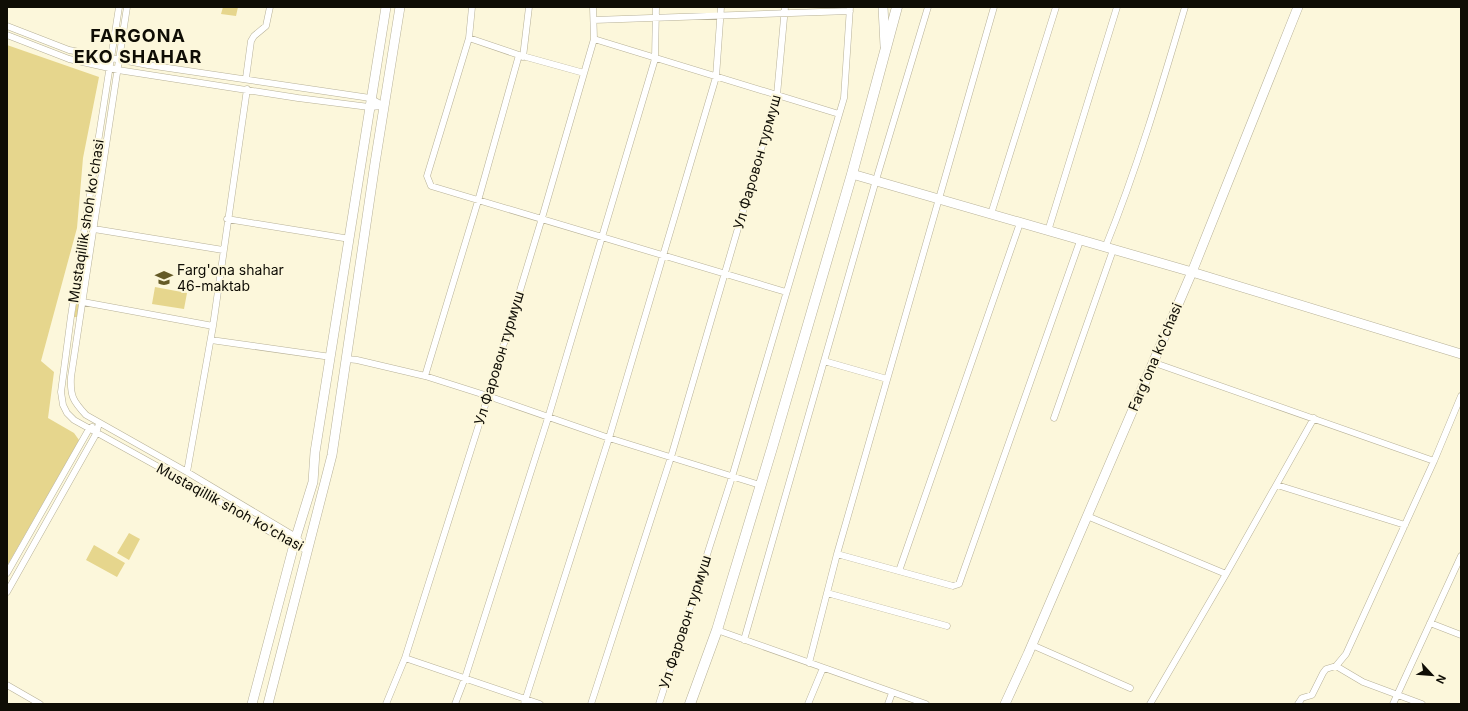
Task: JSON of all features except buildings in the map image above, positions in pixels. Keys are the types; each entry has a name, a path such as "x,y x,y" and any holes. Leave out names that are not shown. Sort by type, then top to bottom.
{"main road":[{"path":"690,704 717,630 852,174 897,7"}],"street":[{"name":"Mustaqillik shoh ko'chasi","path":"119,7 61,392 67,414 96,434 295,542"},
{"name":"Mustaqillik shoh ko'chasi","path":"127,7 71,377 70,392 74,402 86,415 187,472 308,550"},
{"path":"246,78 252,41 254,36 266,26 270,7"},
{"path":"252,704 295,542 313,482 315,452 350,239 370,98 386,7"},
{"path":"268,704 332,455 400,7"},
{"path":"472,7 469,38 427,176 430,186 478,201 542,218 786,292"},
{"path":"425,376 521,56 528,7"},
{"name":"Ул Фаровон турмуш","path":"386,704 405,658 488,396 542,218 594,39 593,7"},
{"path":"455,704 465,678 548,418 654,58 656,7"},
{"path":"525,701 609,438 716,77 721,7"},
{"path":"883,7 885,47"},
{"path":"744,640 876,180 928,7"},
{"path":"809,663 837,554 994,7"},
{"path":"990,214 1056,7"},
{"path":"1048,231 1117,7"},
{"path":"1054,418 1109,249 1119,213 1149,129 1185,7"},
{"name":"Fargʻona koʻchasi","path":"1005,704 1032,645 1152,362 1192,272 1298,7"},
{"path":"594,20 721,15 785,10 850,9"},
{"name":"Ул Фаровон турмуш","path":"659,704 732,477 844,98 850,9"},
{"name":"Ул Фаровон турмуш","path":"591,704 671,458 777,95 785,10"},
{"path":"7,26 68,50 370,98 384,106"},
{"path":"7,35 69,59 118,70 357,106 384,106"},
{"path":"469,38 521,56 584,73"},
{"path":"594,39 839,114"},
{"path":"358,96 372,86"},
{"path":"372,86 377,90 382,91 387,88"},
{"path":"187,472 211,340 227,219 247,89"},
{"path":"357,106 367,119"},
{"path":"852,174 939,198 1080,241 1192,272 1461,354"},
{"path":"227,219 350,239"},
{"path":"899,571 1020,223"},
{"path":"94,229 223,250"},
{"path":"837,554 953,586 958,584 1080,241"},
{"path":"83,302 213,326"},
{"path":"211,340 331,358"},
{"path":"347,360 357,360 425,376 609,438 760,485"},
{"path":"824,361 887,379"},
{"path":"1152,362 1434,461"},
{"path":"1298,704 1302,698 1312,695 1326,669 1336,666 1346,654 1434,461 1461,396"},
{"path":"1150,704 1226,574 1314,418"},
{"path":"7,573 89,429 99,423"},
{"path":"7,592 96,434 99,423"},
{"path":"1277,485 1405,525"},
{"path":"303,513 304,518 308,522 315,523"},
{"path":"1087,516 1226,574"},
{"path":"1393,704 1461,556"},
{"path":"827,593 947,626"},
{"path":"1430,623 1461,635"},
{"path":"717,630 926,704"},
{"path":"1032,645 1130,688"},
{"path":"405,658 465,678 525,701 540,704"},
{"path":"1336,666 1363,682 1422,704"},
{"path":"808,704 823,668"},
{"path":"7,685 40,704"},
{"path":"888,704 892,693"}],"shaded area":[{"path":"223,7 238,7 236,16 221,14"},
{"path":"7,45 99,77 83,158 77,228 41,361 54,372 48,418 74,433 79,440 7,566"},
{"path":"85,251 87,251 82,281 80,281"},
{"path":"80,285 82,285 77,317 74,317"},
{"path":"155,287 187,293 184,309 152,304"},
{"path":"129,533 140,539 129,560 117,553"},
{"path":"94,545 125,563 117,577 86,560"}],"place":[{"name":"Farg'ona shahar 46-maktab","path":"164,278"}],"district":[{"name":"FARGONA EKO SHAHAR","path":"138,46"}]}
